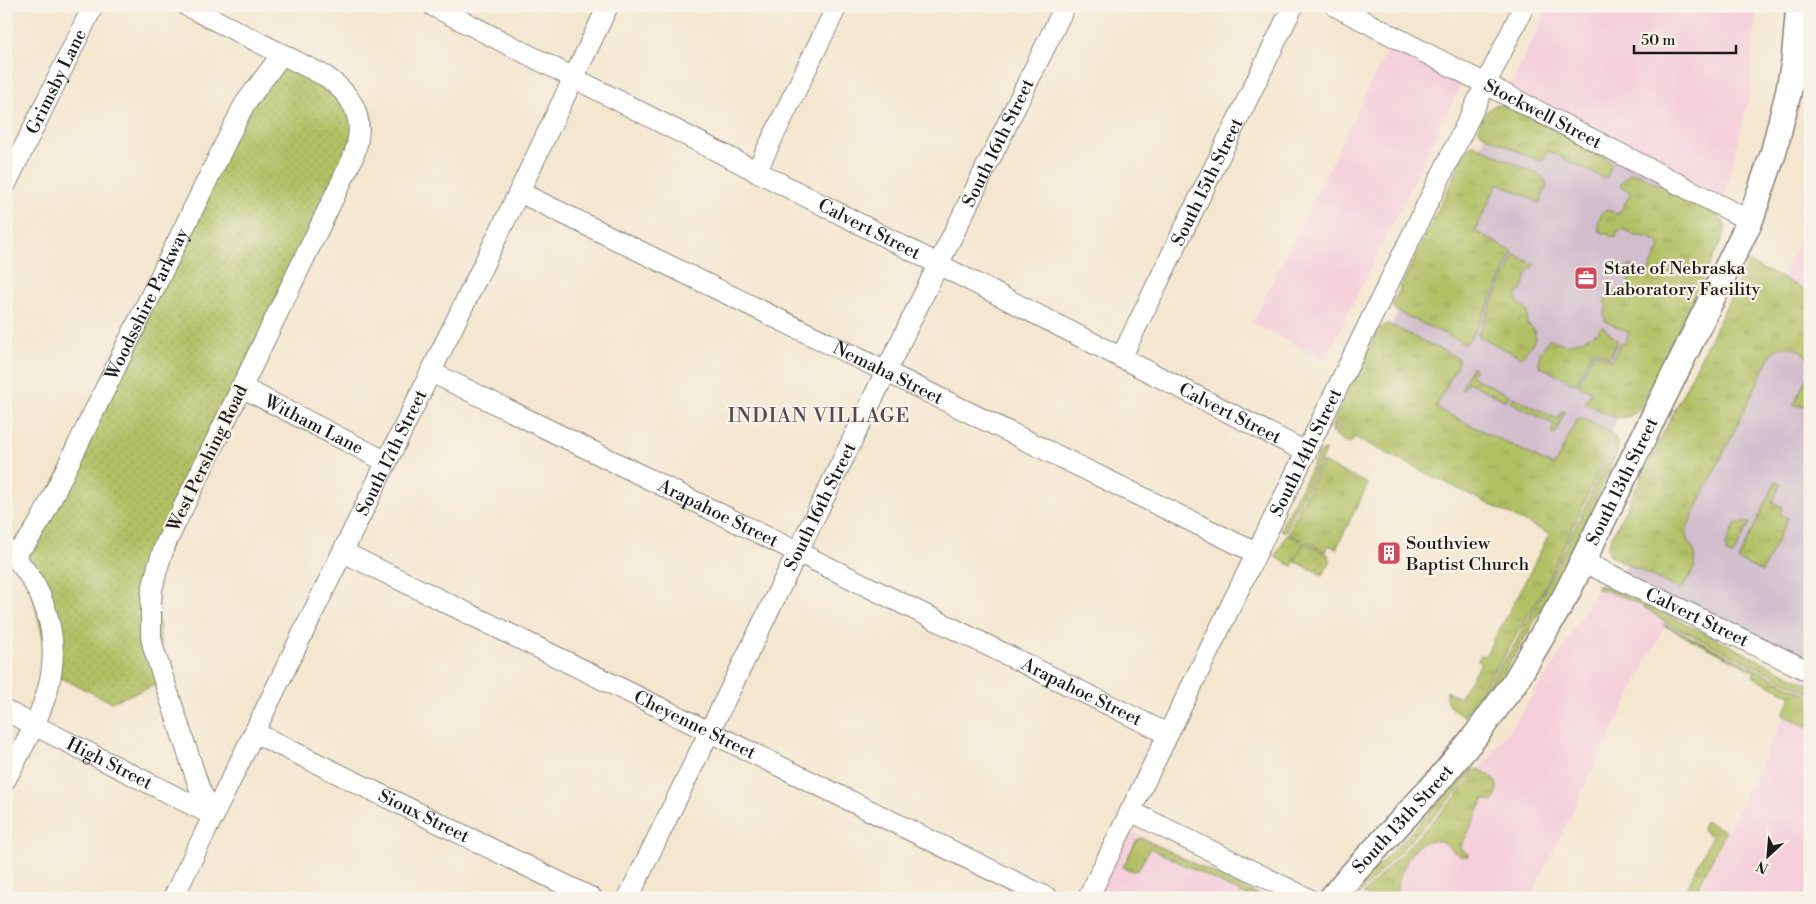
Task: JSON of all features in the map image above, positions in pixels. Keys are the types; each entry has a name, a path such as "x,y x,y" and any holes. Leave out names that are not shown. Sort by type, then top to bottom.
{"main road":[{"name":"South 13th Street","path":"1332,898 1346,880 1438,781 1496,709 1532,655 1566,595 1750,221 1774,154 1788,94 1794,62 1799,6"}],"street":[{"name":"Grimsby Lane","path":"6,184 93,6"},
{"path":"187,6 282,54"},
{"name":"Calvert Street","path":"433,6 1306,452"},
{"name":"South 17th Street","path":"173,898 519,192 608,6"},
{"path":"756,172 837,6"},
{"name":"South 16th Street","path":"628,898 1065,6"},
{"name":"South 15th Street","path":"1121,358 1293,6"},
{"name":"Stockwell Street","path":"1335,6 1750,221"},
{"name":"South 14th Street","path":"1088,898 1524,6"},
{"name":"West Pershing Road","path":"214,816 200,790 154,650 151,637 151,603 155,578 165,544 352,160 359,137 360,124 352,101 336,84 282,54"},
{"name":"Woodsshire Parkway","path":"10,551 29,539 41,520 244,105 282,54"},
{"name":"Nemaha Street","path":"519,192 1256,553"},
{"name":"Arapahoe Street","path":"431,372 1168,734"},
{"name":"Witham Lane","path":"241,387 387,462"},
{"path":"6,779 48,689 52,670 53,638 51,624 40,593 10,551"},
{"name":"Cheyenne Street","path":"343,552 1048,898"},
{"name":"Calvert Street","path":"1582,562 1810,672"},
{"name":"High Street","path":"6,711 214,816"},
{"name":"Sioux Street","path":"255,733 592,898"},
{"path":"1130,811 1307,898"}],"shaded area":[{"path":"1549,6 1756,6 1750,94 1721,206 1506,94"},
{"path":"1394,37 1466,74 1325,360 1252,323"},
{"name":"State of Nebraska Laboratory Facility","path":"1506,94 1721,206 1564,530 1345,420"},
{"path":"1810,221 1810,291 1782,277"},
{"path":"1782,277 1810,291 1810,672 1618,579"},
{"path":"1606,573 1674,606 1530,898 1370,898 1452,803 1512,727 1554,664"},
{"path":"1806,671 1810,672 1810,898 1695,898"},
{"path":"1123,827 1266,898 1108,898 1092,890"}],"green space":[{"path":"282,54 325,76 359,123 155,578 164,682 111,702 51,673 22,547 188,218"},
{"path":"1495,105 1508,106 1604,156 1612,165 1607,177 1603,178 1548,151 1543,159 1538,161 1482,134 1479,129 1484,115"},
{"path":"1472,145 1476,145 1539,175 1547,185 1540,203 1498,183 1475,231 1513,252 1483,317 1465,344 1396,311 1392,305 1466,152"},
{"path":"1631,173 1638,174 1717,215 1725,225 1725,233 1639,410 1632,415 1619,418 1606,414 1585,403 1591,391 1578,385 1594,352 1612,360 1620,343 1624,344 1629,333 1605,321 1604,315 1607,305 1604,303 1609,293 1613,294 1615,291 1624,292 1630,281 1625,272 1627,267 1632,266 1647,274 1660,247 1659,243 1647,237 1635,236 1623,229 1617,231 1616,238 1599,231 1598,221 1603,212 1608,210 1618,215 1631,193 1620,185"},
{"path":"1515,255 1535,265 1527,273 1524,286 1516,297 1518,303 1528,311 1527,324 1535,333 1532,345 1521,357 1480,337 1478,333"},
{"path":"1748,262 1810,292 1810,363 1803,353 1792,347 1781,348 1771,355 1687,528 1687,540 1694,550 1696,558 1689,578 1680,590 1611,556 1607,547"},
{"path":"1388,324 1458,358 1458,363 1436,408 1554,466 1578,418 1582,418 1612,433 1608,450 1590,491 1541,594 1503,658 1464,716 1453,709 1448,703 1446,700 1447,691 1459,698 1481,663 1478,660 1481,655 1485,656 1549,534 1354,437 1351,443 1348,444 1335,435 1340,424 1338,423 1333,433 1332,425 1379,328"},
{"path":"1602,326 1618,341 1610,357 1593,349 1576,384 1539,366 1540,353 1549,339 1567,345 1591,336"},
{"path":"1472,366 1474,369 1471,376 1509,395 1506,401 1468,382 1463,390 1461,390"},
{"path":"1810,371 1810,406 1794,405 1794,404"},
{"path":"1513,397 1558,419 1562,411 1565,411 1555,434 1551,433 1555,425 1510,402"},
{"path":"1614,435 1618,445 1616,455 1546,599 1515,655 1484,704 1475,714 1466,717 1515,644 1541,597 1590,497 1610,451"},
{"path":"1326,450 1285,532 1280,529 1316,458 1320,452"},
{"path":"1322,462 1368,484 1336,549 1329,545 1326,552 1288,533"},
{"path":"1776,481 1781,484 1772,502 1783,507 1780,514 1788,518 1762,572 1738,560"},
{"path":"1736,523 1750,523 1732,557 1726,552 1726,545"},
{"path":"1287,534 1304,543 1292,566 1275,557"},
{"path":"1304,543 1329,555 1328,558 1331,560 1323,575 1294,561"},
{"path":"1598,585 1620,591 1810,685 1810,693 1661,620 1648,609 1631,600 1596,588"},
{"path":"1664,624 1810,696 1810,722 1807,727 1783,715 1792,696 1752,676 1754,671"},
{"path":"1476,769 1449,800 1357,894 1364,880 1466,772"},
{"path":"1479,769 1493,778 1497,791 1493,802 1484,799 1460,849 1468,854 1468,856 1460,856 1441,842 1431,840 1422,843 1414,849 1403,868 1395,898 1367,898 1368,896 1363,894 1451,802"},
{"path":"1705,821 1726,831 1693,898 1682,898 1712,836 1702,830"},
{"path":"1141,838 1264,898 1251,898 1150,848 1138,870 1133,871 1123,867 1136,841"}],"place":[{"name":"State of Nebraska Laboratory Facility","path":"1586,278"},
{"name":"Southview Baptist Church","path":"1389,553"}],"district":[{"name":"INDIAN VILLAGE","path":"819,415"}]}
